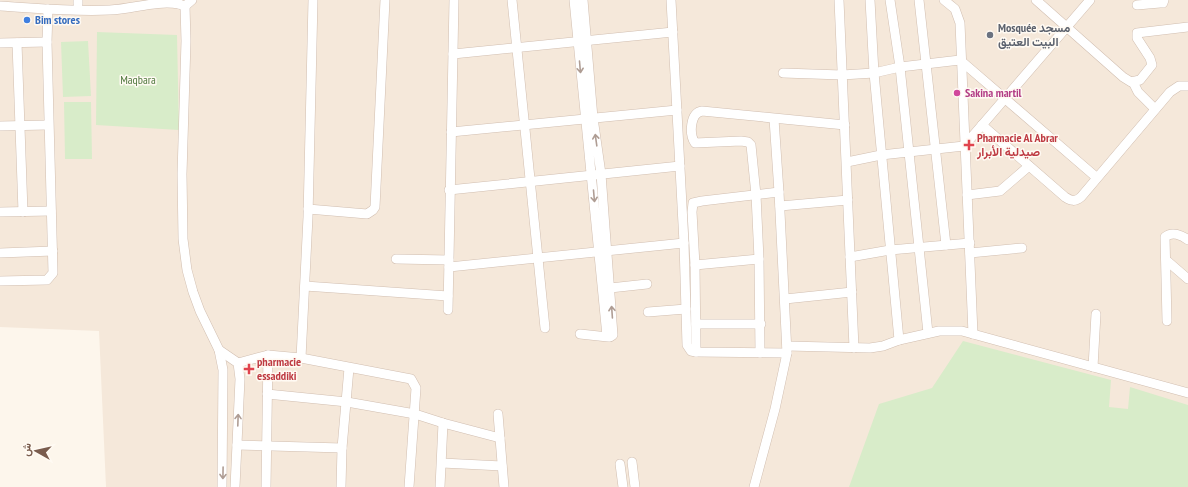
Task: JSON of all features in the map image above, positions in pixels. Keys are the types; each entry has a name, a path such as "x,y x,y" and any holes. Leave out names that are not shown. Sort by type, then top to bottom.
{"street":[{"path":"6,0 123,3 147,0"},
{"path":"302,358 308,209 313,0"},
{"path":"308,209 367,214 375,207 385,0"},
{"path":"448,310 449,190 454,0"},
{"path":"512,0 545,328"},
{"path":"574,0 582,41 596,175 603,251 608,337"},
{"path":"582,41 584,0"},
{"path":"671,0 684,243 687,345 691,351 760,353 787,349 877,348 928,332 949,330 973,334 1188,393"},
{"path":"840,0 854,348"},
{"path":"870,0 874,73 899,340"},
{"path":"890,0 900,67 928,332"},
{"path":"919,0 934,149 946,245"},
{"path":"944,0 955,9 959,17 973,334"},
{"path":"1036,0 1123,77 1133,82 1138,92 1155,110"},
{"path":"846,162 881,155 964,146 1090,0"},
{"path":"1137,5 1163,3 1164,0"},
{"path":"0,6 48,9 109,10 160,3 183,2 186,41 182,174 183,239 188,270 197,303 219,350 224,386 222,487"},
{"path":"0,281 49,280 53,273 48,124 48,9"},
{"path":"1133,82 1140,80 1152,65 1150,58 1136,38 1136,34 1188,27"},
{"path":"453,54 673,32"},
{"path":"0,43 47,42"},
{"path":"17,43 19,126 24,212"},
{"path":"783,73 842,75 874,73 900,67 960,60 1096,177"},
{"path":"982,125 1069,200 1075,201 1081,197 1096,177 1174,88 1188,86"},
{"path":"451,132 677,110"},
{"path":"760,353 760,259 752,150 749,143 741,141 695,143 693,139 693,118 696,112 702,111 845,125"},
{"path":"756,487 787,349 774,119"},
{"path":"0,126 48,124"},
{"path":"449,190 680,166"},
{"path":"967,195 1000,191 1029,166"},
{"path":"696,352 693,203 779,192"},
{"path":"780,206 848,200"},
{"path":"0,212 51,211"},
{"path":"1167,321 1165,237 1172,234 1186,235"},
{"path":"396,259 449,264 538,258 684,243"},
{"path":"850,257 890,250 970,243"},
{"path":"970,253 1022,248"},
{"path":"0,253 53,251"},
{"path":"580,334 608,337 613,335 610,288 603,251"},
{"path":"695,265 760,259"},
{"path":"1166,260 1188,279"},
{"path":"610,288 646,284"},
{"path":"305,286 448,296"},
{"path":"784,299 852,292"},
{"path":"648,312 686,309"},
{"path":"1093,367 1096,314"},
{"path":"696,324 761,324"},
{"path":"219,350 238,363 240,379 235,487"},
{"path":"238,363 268,355 302,358 411,379 416,388 409,487"},
{"path":"266,487 268,355"},
{"path":"341,487 342,448 349,368"},
{"path":"267,394 347,402 415,414 500,438"},
{"path":"498,414 504,487"},
{"path":"440,487 443,423"},
{"path":"237,445 342,448"},
{"path":"632,462 636,487"},
{"path":"442,463 502,466"},
{"path":"620,464 623,487"}],"shaded area":[{"path":"0,0 1188,0 1188,487 106,487 99,331 0,327"}],"green space":[{"name":"Maqbara","path":"97,32 177,35 179,130 96,125"},
{"path":"88,41 91,96 63,97 61,42"},
{"path":"64,102 91,102 92,159 65,159"},
{"path":"963,341 1111,380 1109,407 1128,409 1130,387 1188,405 1188,487 849,487 879,404 932,388"}],"place":[{"name":"Bim stores","path":"27,20"},
{"name":"Mosquée مسجد البيت العتيق","path":"990,35"},
{"name":"Sakina martil","path":"957,93"},
{"name":"Pharmacie Al Abrar صيدلية الأبرار","path":"969,145"},
{"name":"pharmacie essaddiki","path":"249,369"}]}
